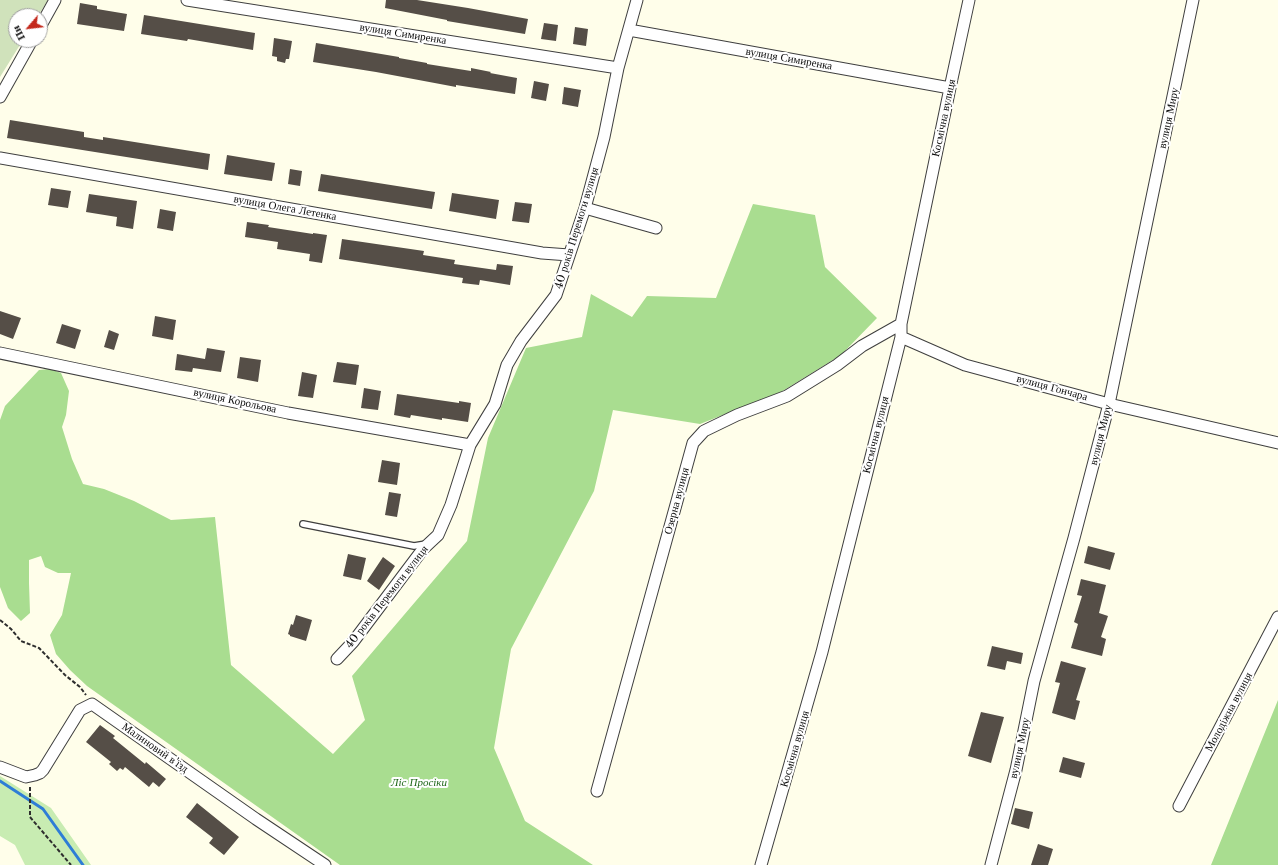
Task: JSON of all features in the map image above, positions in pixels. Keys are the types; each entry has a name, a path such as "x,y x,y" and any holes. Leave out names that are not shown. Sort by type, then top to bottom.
{"street":[{"path":"48,13 55,0"},
{"name":"вулиця Симиренка","path":"187,0 618,68"},
{"name":"40 років Перемоги вулиця","path":"337,659 353,642 423,549 438,535 446,517 470,445 495,404 507,365 521,341 556,296 584,208 604,137 618,68 637,0"},
{"name":"Космічна вулиця","path":"761,865 822,652 901,337 901,324 969,0"},
{"name":"вулиця Миру","path":"991,865 1016,770 1034,682 1109,404 1193,0"},
{"name":"вулиця Симиренка","path":"629,30 950,88"},
{"path":"0,97 28,48"},
{"name":"вулиця Олега Летенка","path":"0,158 534,252 569,256"},
{"path":"584,208 656,228"},
{"name":"Озерна вулиця","path":"597,791 693,442 704,431 738,415 787,396 837,365 862,346 901,324"},
{"name":"вулиця Гончара","path":"901,337 964,365 1109,404 1278,443"},
{"name":"вулиця Корольова","path":"0,353 288,413 470,445"},
{"name":"Молодіжна вулиця","path":"1179,806 1278,617"},
{"path":"0,767 26,777 40,773 80,710 92,704"},
{"name":"Малиновий в'їзд","path":"92,704 256,820 325,865"}],"lane":[{"path":"303,524 414,546 429,543"}],"path":[{"path":"0,620 11,629 21,641 39,648 64,675 80,687 92,704"},
{"path":"30,793 30,818 71,865"}],"green space":[{"path":"0,0 48,0 43,8 8,8 8,48 18,48 0,77"},
{"name":"Ліс Просіки","path":"753,204 815,215 825,267 877,318 841,355 781,392 700,424 613,410 594,491 511,649 494,748 525,821 593,865 340,865 87,686 70,670 56,654 50,635 62,615 71,573 58,573 45,567 41,556 29,560 30,613 21,621 8,608 0,587 0,420 5,406 39,370 50,369 61,373 69,391 66,415 62,427 72,459 83,484 104,489 134,501 171,520 215,517 231,665 333,754 365,720 352,676 467,541 488,438 526,348 582,337 591,294 632,317 647,296 716,298"},
{"path":"1278,700 1278,865 1211,865"},
{"path":"0,776 51,808 91,865 25,865 15,845 0,836"}],"building":[{"path":"386,0 417,0 528,19 525,34 447,21 385,8"},
{"path":"80,3 97,6 97,9 127,14 124,31 77,24"},
{"path":"144,15 255,33 253,50 188,39 187,41 141,34"},
{"path":"544,23 558,25 556,41 541,39"},
{"path":"575,27 588,29 586,46 573,44"},
{"path":"274,38 292,41 289,59 286,59 285,63 277,61 277,57 272,56"},
{"path":"316,43 399,57 427,64 471,71 471,68 517,78 515,94 456,85 456,87 313,62"},
{"path":"534,81 549,84 546,101 531,98"},
{"path":"564,87 581,90 578,107 562,104"},
{"path":"10,120 84,132 84,137 103,140 103,137 210,154 208,170 7,138"},
{"path":"227,155 275,163 272,181 224,174"},
{"path":"290,169 302,171 300,186 288,184"},
{"path":"321,174 435,192 432,209 318,191"},
{"path":"51,188 71,191 68,208 48,205"},
{"path":"452,193 499,200 496,219 449,211"},
{"path":"89,194 137,201 133,229 116,226 117,217 86,212"},
{"path":"515,202 532,204 529,223 512,221"},
{"path":"160,209 176,212 173,231 157,228"},
{"path":"247,222 269,225 268,227 327,235 322,263 309,261 310,254 277,249 278,242 245,237"},
{"path":"342,239 424,251 423,255 455,260 454,264 496,270 497,264 513,266 510,285 480,280 479,285 462,283 463,278 339,259"},
{"path":"0,311 21,318 13,339 0,334"},
{"path":"155,316 176,320 173,340 152,336"},
{"path":"62,324 81,330 75,349 56,343"},
{"path":"109,330 119,334 114,350 104,347"},
{"path":"207,348 225,351 221,372 193,368 192,372 175,370 177,354 205,359"},
{"path":"240,357 261,360 258,382 237,378"},
{"path":"337,362 359,365 356,385 333,382"},
{"path":"302,372 317,375 313,398 298,396"},
{"path":"364,388 381,391 378,410 361,408"},
{"path":"397,394 459,403 459,401 471,403 468,422 411,415 410,418 394,415"},
{"path":"382,460 400,463 397,485 378,482"},
{"path":"389,492 401,494 397,517 385,515"},
{"path":"1088,546 1115,553 1110,570 1084,563"},
{"path":"348,554 366,558 361,580 343,576"},
{"path":"383,557 395,566 379,590 367,581"},
{"path":"1081,579 1106,585 1099,613 1108,616 1101,637 1106,639 1102,656 1071,648 1078,624 1074,622 1082,596 1077,595"},
{"path":"296,615 312,620 306,641 288,634"},
{"path":"992,646 1023,653 1021,664 1007,661 1005,670 987,666"},
{"path":"1061,661 1086,668 1076,700 1080,701 1075,720 1052,713 1060,683 1055,682"},
{"path":"981,712 1004,717 991,763 968,756"},
{"path":"100,725 115,736 113,738 145,764 146,762 166,779 159,787 153,782 149,787 125,767 123,770 120,768 117,771 109,764 111,762 86,742"},
{"path":"1063,757 1085,763 1081,778 1059,772"},
{"path":"197,803 239,837 224,855 209,843 213,838 186,817"},
{"path":"1015,808 1033,812 1029,829 1011,824"},
{"path":"1038,844 1053,849 1048,865 1031,865"}],"waterway":[{"path":"0,781 43,809 83,865"}]}
